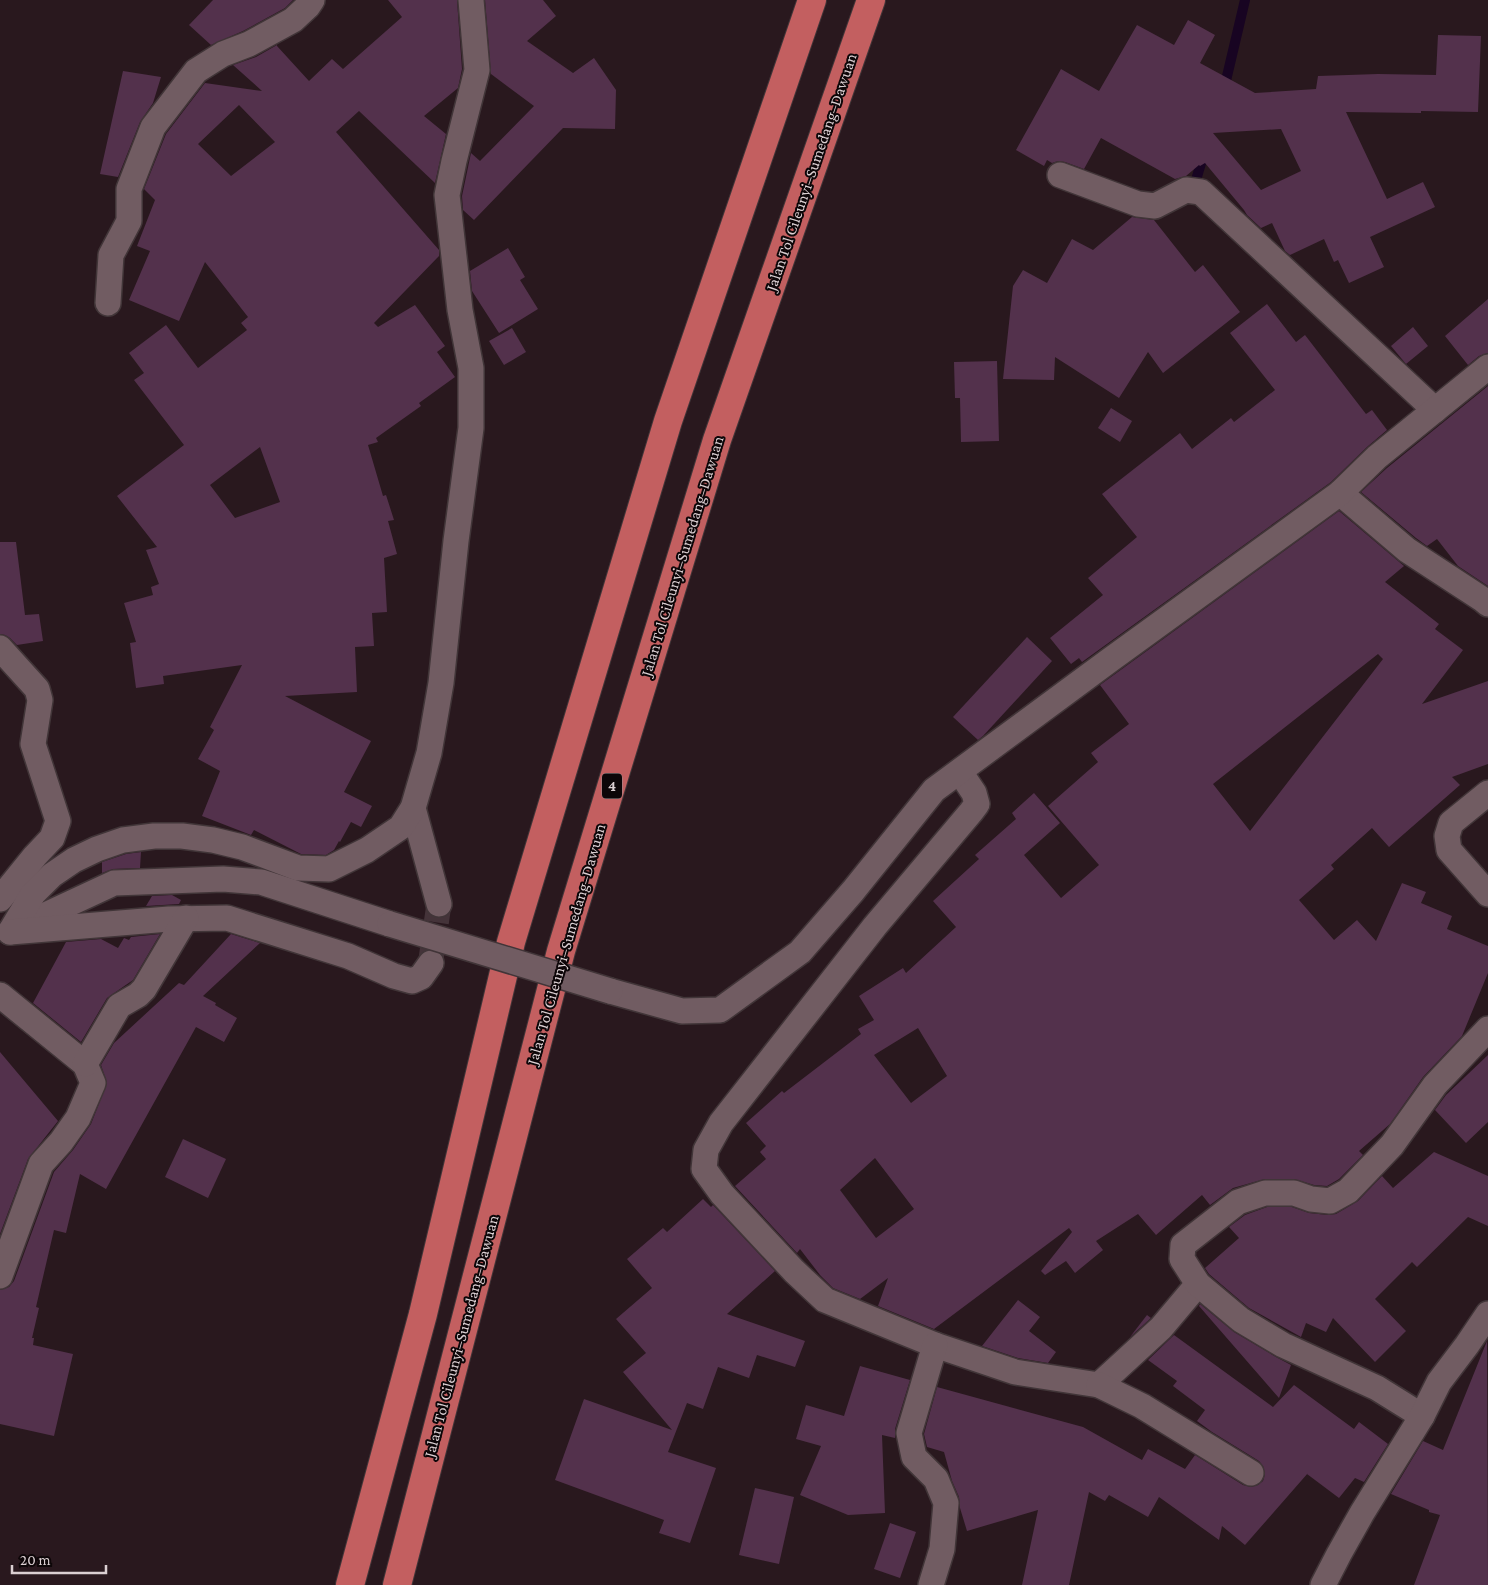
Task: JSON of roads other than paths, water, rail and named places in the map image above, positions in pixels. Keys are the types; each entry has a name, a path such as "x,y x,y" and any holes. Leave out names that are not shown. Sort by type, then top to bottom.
{"highway":[{"path":"350,1585 423,1314 511,942 668,421 812,0"},
{"name":"Jalan Tol Cileunyi–Sumedang–Dawuan","path":"397,1585 561,951 717,440 871,0"}],"street":[{"path":"108,303 111,255 129,221 128,189 153,127 196,71 223,54 249,44 293,20 312,0"},
{"path":"5,937 33,894 52,876 74,860 123,840 154,836 182,836 205,839 242,847 298,868 329,869 367,850 401,827 413,808 429,753 440,683 471,428 471,368 460,310 447,195 477,70 471,0"},
{"path":"1060,175 1138,204 1155,206 1186,190 1201,192 1435,410"},
{"path":"5,937 114,883 223,879 261,882 390,924 610,991 682,1011 720,1010 800,952 844,902 934,790 1340,493 1377,456 1488,368"},
{"path":"1340,493 1407,550 1486,599"},
{"path":"0,648 38,689 40,700 33,744 58,821 52,838 0,899"},
{"path":"960,772 974,793 977,804 972,812 875,926 721,1123 706,1150 704,1169 722,1194 794,1271 825,1300 935,1345 1015,1372 1098,1385 1142,1406 1251,1473"},
{"path":"1488,793 1452,822 1447,836 1449,850 1488,894"},
{"path":"413,808 439,904"},
{"path":"844,902 875,926"},
{"path":"5,937 73,926 186,918 227,918 348,956 394,976 412,981 421,978 431,963"},
{"path":"85,1064 119,1006 138,995 144,989 186,918"},
{"path":"0,996 85,1064 93,1083 78,1118 41,1164 0,1276"},
{"path":"1422,1416 1377,1388 1283,1345 1241,1320 1198,1284 1182,1260 1183,1244 1238,1202 1265,1192 1294,1193 1311,1199 1330,1201 1340,1196 1392,1145 1435,1085 1488,1029"},
{"path":"1098,1385 1160,1328 1198,1284"},
{"path":"1323,1585 1362,1513 1422,1416 1439,1382 1488,1314"},
{"path":"932,1585 942,1549 946,1503 936,1479 914,1457 909,1434 935,1345"}],"waterway":[{"path":"1224,89 1245,0"},
{"path":"1196,180 1204,153"}],"tunnel":[{"path":"431,959 439,904"}]}
